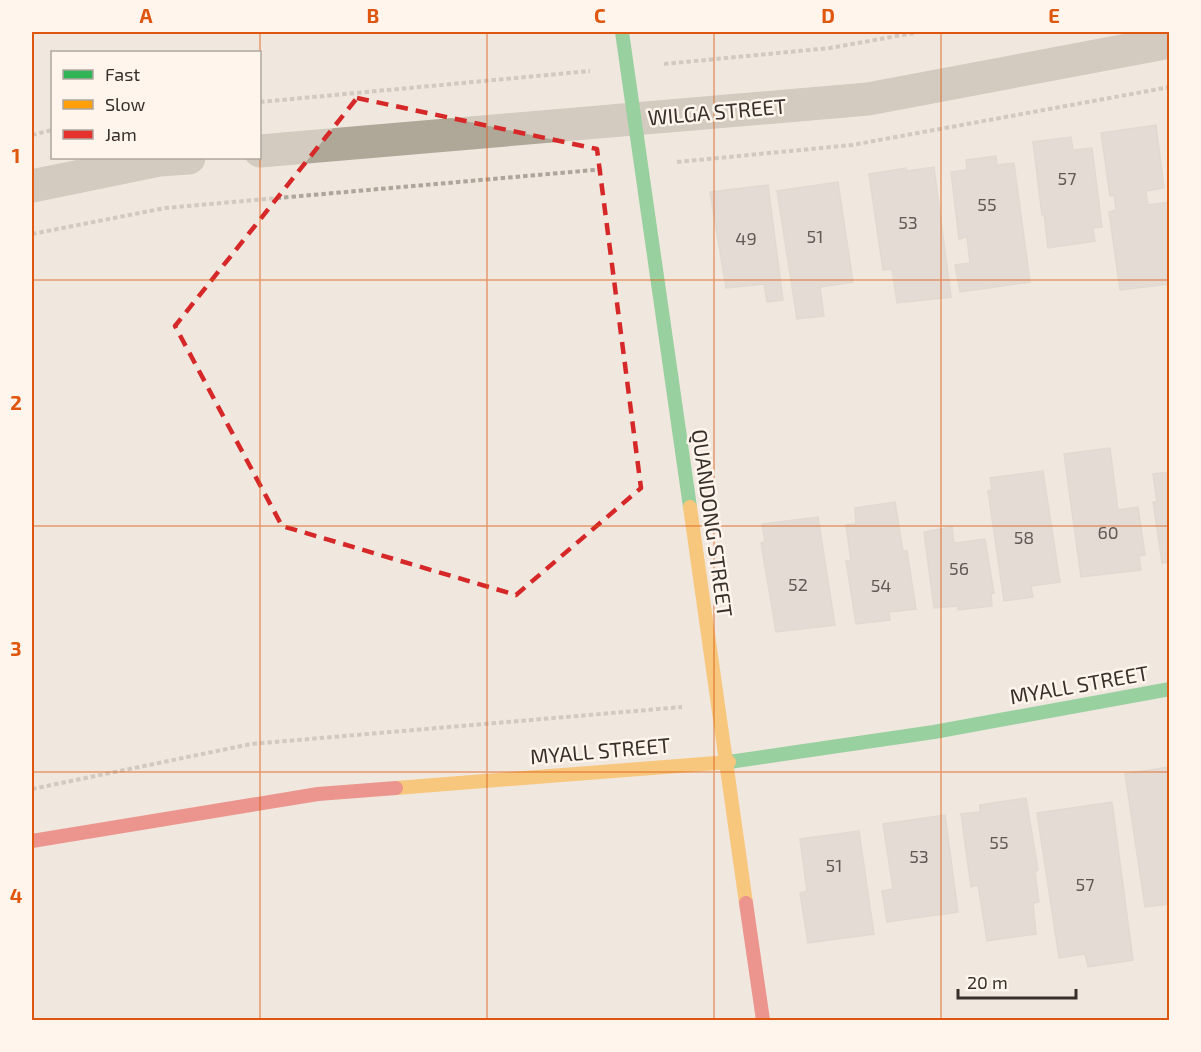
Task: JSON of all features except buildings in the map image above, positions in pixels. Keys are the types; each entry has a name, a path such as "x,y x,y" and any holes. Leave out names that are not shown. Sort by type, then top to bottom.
{"street":[{"name":"QUANDONG STREET","path":"622,32 763,1020"},
{"name":"WILGA STREET","path":"261,151 868,99 1170,42"},
{"path":"32,186 159,160 174,159"},
{"name":"MYALL STREET","path":"32,841 318,794 726,762 934,732 1170,689"}],"path":[{"path":"664,64 830,48 919,32"},
{"path":"261,102 591,70"},
{"path":"32,135 51,130"},
{"path":"32,234 165,208 606,169"},
{"path":"32,789 251,744 687,706"}],"highlighted area":[{"path":"357,98 597,149 641,488 516,595 282,526 175,326"}],"traffic: fast":[{"path":"622,32 690,507"},
{"path":"729,762 934,732 1170,689"}],"traffic: slow":[{"path":"690,507 746,903"},
{"path":"396,788 729,762"}],"traffic: jam":[{"path":"32,841 318,794 396,788"},
{"path":"746,903 763,1020"}]}
